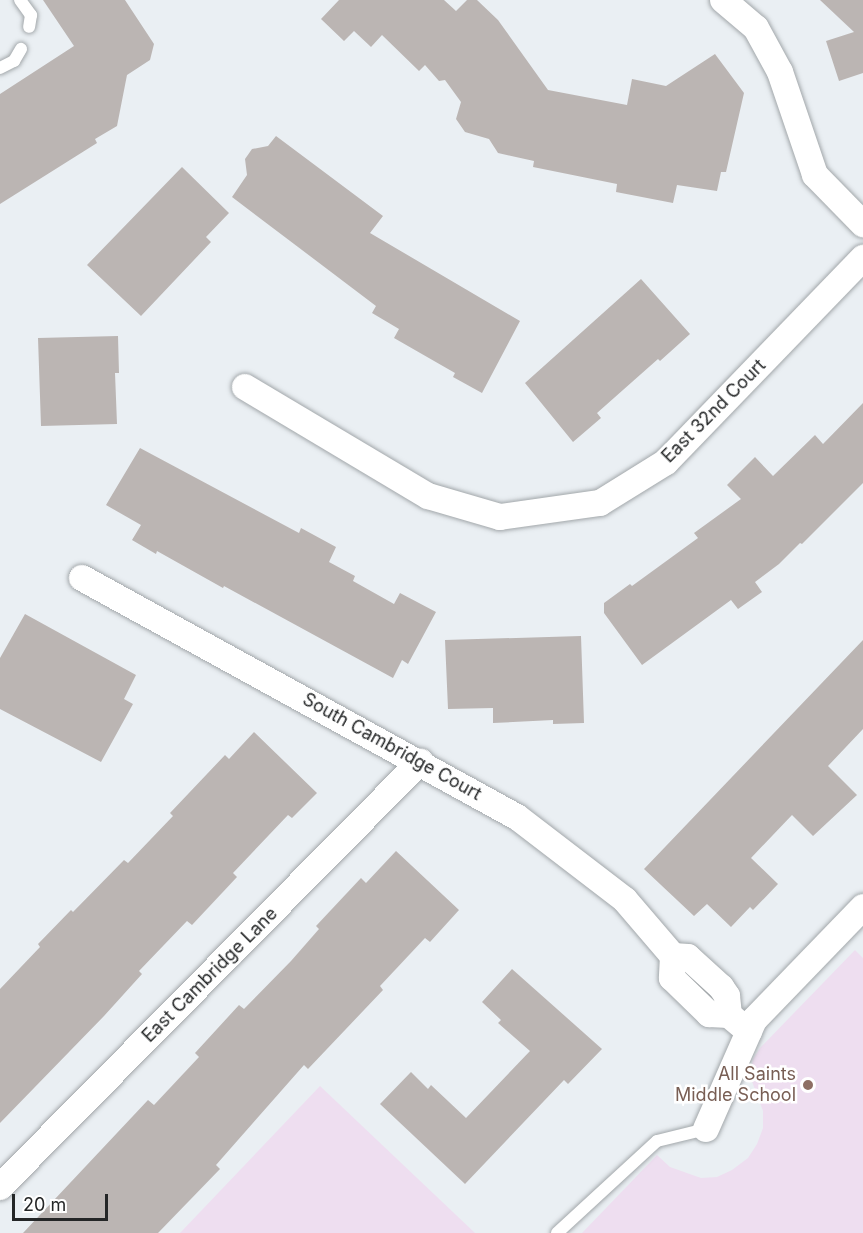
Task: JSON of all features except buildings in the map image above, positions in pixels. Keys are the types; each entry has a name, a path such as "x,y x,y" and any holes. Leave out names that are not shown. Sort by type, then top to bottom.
{"street":[{"path":"723,0 756,28 780,72 815,175 863,224"},
{"name":"East 32nd Court","path":"245,387 428,496 500,517 600,503 666,462 863,258"},
{"name":"South Cambridge Court","path":"82,578 517,817 625,900 673,956 688,957 721,987 727,996 729,1015 749,1032"},
{"name":"East Cambridge Lane","path":"0,1187 420,762"},
{"path":"706,1129 754,1020 863,908"}],"lane":[{"path":"20,0 31,15 29,27"},
{"path":"0,68 14,61 21,49"},
{"path":"557,1233 657,1141 706,1129"}],"shaded area":[{"name":"All Saints Middle School","path":"855,950 863,958 863,1233 582,1233 657,1155 670,1167 701,1178 717,1177 732,1170 748,1158 763,1128 763,1111 750,1076 753,1059 760,1048"},
{"path":"320,1086 475,1233 180,1233"}],"place":[{"name":"All Saints Middle School","path":"808,1085"}]}
